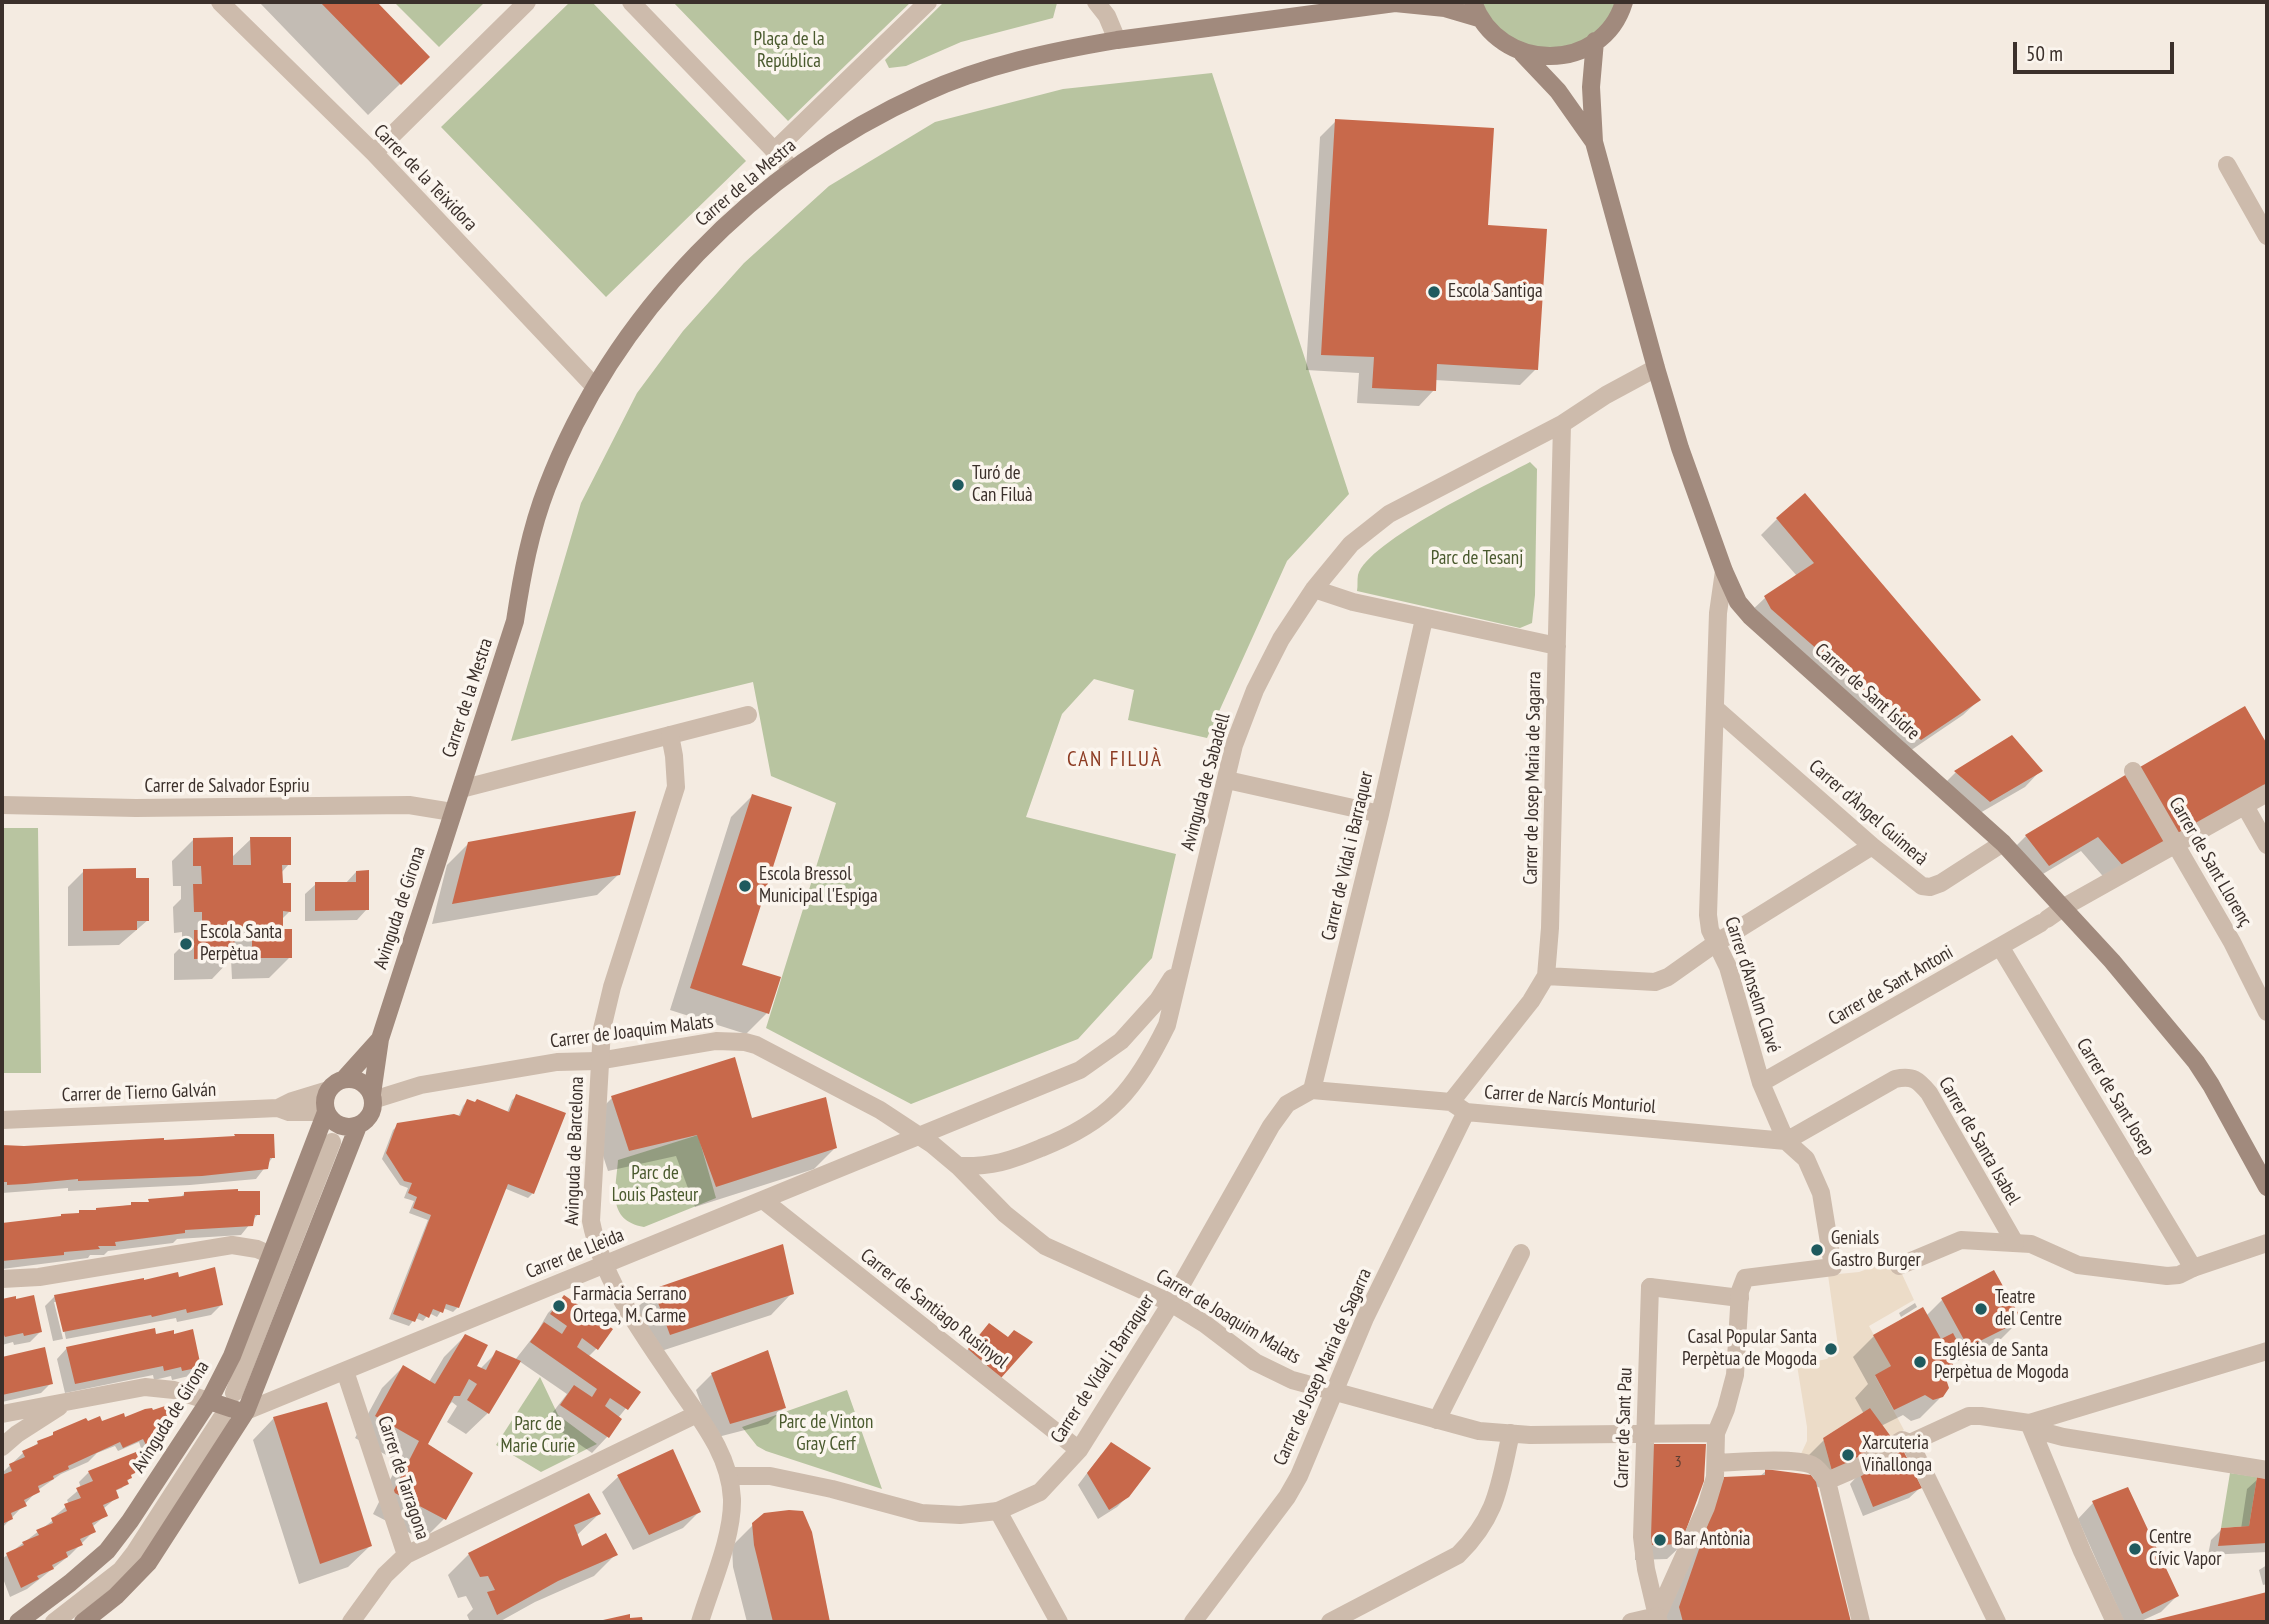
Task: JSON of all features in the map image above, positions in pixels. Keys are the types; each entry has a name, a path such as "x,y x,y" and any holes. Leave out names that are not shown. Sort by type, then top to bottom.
{"main road":[{"name":"Carrer de la Mestra","path":"461,789 515,621 523,568 546,489 566,441 595,387 677,274 731,220 792,169 853,129 926,92 1010,63 1065,49 1396,2 1476,10"},
{"path":"1476,10 1495,37 1522,53 1553,56 1570,53 1595,41 1614,24 1624,2"},
{"name":"Carrer de Sant Isidre","path":"1595,41 1591,87 1594,142 1680,448 1724,571 1738,602 1750,616 2003,843 2064,907 2196,1062 2267,1187"},
{"name":"Carrer de Sant Isidre","path":"1522,53 1558,91 1594,142"},
{"name":"Avinguda de Girona","path":"372,1097 380,1039 461,789"},
{"name":"Avinguda de Girona","path":"344,1079 380,1039"},
{"path":"83,1622 116,1596 148,1563 246,1411 358,1126 368,1118 373,1107 372,1097 360,1081 344,1079 335,1082 325,1099 326,1112 333,1122 341,1126 358,1126"},
{"name":"Avinguda de Girona","path":"18,1622 107,1551 130,1521 209,1401 224,1375 271,1255 324,1141 326,1112"},
{"path":"209,1401 246,1411"}],"street":[{"name":"Carrer de la Teixidora","path":"220,2 374,153 595,387"},
{"path":"374,153 527,2"},
{"path":"631,2 792,169"},
{"path":"774,150 928,2"},
{"path":"1096,2 1107,16 1117,40"},
{"path":"2227,165 2267,236"},
{"name":"Avinguda de Sabadell","path":"958,1166 988,1166 1039,1149 1090,1126 1118,1101 1148,1063 1167,1025 1234,745 1255,690 1281,639 1314,589 1351,544 1389,514 1562,424 1606,395 1656,368"},
{"name":"Carrer de Josep Maria de Sagarra","path":"1193,1622 1287,1497 1299,1476 1365,1318 1459,1107 1546,976 1550,928 1562,424"},
{"name":"Carrer d'Anselm Clavé","path":"1724,571 1718,613 1708,915 1710,930 1728,967 1761,1083 1786,1141 1806,1159 1821,1193 1833,1267 1745,1278 1740,1298"},
{"path":"1314,589 1353,602 1424,619 1557,646"},
{"name":"Carrer de Vidal i Barraquer","path":"729,1476 769,1476 832,1489 921,1513 960,1515 998,1511 1040,1492 1079,1450 1171,1303 1270,1126 1287,1104 1312,1090 1380,814 1424,619"},
{"name":"Carrer d'Àngel Guimerà","path":"1716,709 1872,846 1922,886 1930,887 1941,883 2003,843"},
{"path":"461,789 748,715"},
{"name":"Avinguda de Barcelona","path":"670,736 676,787 612,987 601,1030 591,1221 595,1242 622,1300 716,1443 729,1476 732,1501 730,1525 700,1622"},
{"name":"Carrer de Sant Llorenç","path":"2133,771 2232,942 2267,1012"},
{"path":"1227,779 1380,814"},
{"name":"Carrer de Sant Antoni","path":"1761,1083 2001,948 2064,907 2267,793"},
{"name":"Carrer de Salvador Espriu","path":"2,805 340,808 401,805 452,812"},
{"path":"2245,806 2267,845"},
{"path":"1546,976 1655,982 1668,977 1716,943 1872,846"},
{"name":"Carrer de Sant Josep","path":"2001,948 2193,1268"},
{"name":"Avinguda de Sabadell","path":"920,1136 1080,1070 1121,1041 1158,1000 1180,966"},
{"name":"Carrer de Joaquim Malats","path":"372,1097 557,1062 598,1061 716,1041 745,1042 757,1045 880,1110 920,1136 958,1166 1004,1214 1045,1246 1171,1303 1205,1324 1255,1362 1292,1380 1479,1431 1716,1433"},
{"name":"Carrer de Santa Isabel","path":"1786,1141 1895,1079 1908,1076 1919,1080 2015,1243"},
{"path":"234,1393 324,1141 284,1110 292,1101 328,1090"},
{"name":"Carrer de Narcís Monturiol","path":"1312,1090 1786,1141"},
{"name":"Carrer de Tierno Galván","path":"2,1120 284,1110 326,1112"},
{"name":"Carrer de Lleida","path":"246,1411 920,1136"},
{"name":"Carrer de Santiago Rusinyol","path":"763,1200 1079,1450"},
{"path":"1899,1266 1961,1240 2031,1244 2078,1265 2167,1276 2179,1275 2267,1243"},
{"path":"2,1279 39,1277 232,1245 257,1249 271,1255"},
{"path":"1437,1420 1521,1253"},
{"name":"Carrer de Sant Pau","path":"1658,1619 1646,1569 1642,1537 1650,1287 1740,1298"},
{"path":"1631,1622 1658,1619 1675,1571 1706,1507 1715,1477 1716,1433 1735,1375 1740,1298"},
{"path":"2029,1423 2267,1351"},
{"name":"Carrer de Tarragona","path":"345,1371 406,1556 384,1576 351,1622"},
{"path":"2,1441 6,1430 2,1416 64,1402 160,1387 190,1393 209,1401"},
{"path":"2,1447 64,1402"},
{"path":"406,1556 697,1414"},
{"path":"1910,1443 1969,1416 1981,1416 2029,1423 2063,1437 2267,1470"},
{"path":"54,1622 121,1570 220,1419"},
{"path":"2029,1423 2082,1552 2115,1622"},
{"path":"1331,1622 1458,1555 1472,1541 1488,1519 1495,1503 1511,1433"},
{"path":"1827,1481 1857,1468 1902,1440 1910,1443 1997,1622"},
{"path":"1716,1462 1798,1462 1814,1466 1827,1481 1861,1622"},
{"path":"998,1511 1059,1622"},
{"path":"1646,1569 1656,1574 1675,1571"}],"green space":[{"path":"394,2 485,2 439,47"},
{"path":"570,2 592,2 746,161 606,297 441,127"},
{"name":"Plaça de la República","path":"673,2 911,2 788,121"},
{"path":"944,2 1057,3 1053,18 961,42 906,66 889,68 885,60"},
{"path":"1473,2 1624,2 1595,41 1522,53"},
{"path":"1212,73 1349,494 1287,561 1207,738 1128,720 1134,690 1094,679 1062,714 1026,817 1176,854 1152,958 1078,1039 911,1104 766,1028 836,803 771,776 753,682 511,741 581,503 637,393 683,331 744,263 829,186 935,122 1063,89"},
{"name":"Parc de Tesanj","path":"1530,462 1537,469 1532,623 1520,628 1357,591 1358,575 1367,561 1384,546 1435,513"},
{"path":"2,828 38,828 41,1073 2,1073"},
{"name":"Parc de Louis Pasteur","path":"698,1135 716,1198 644,1227 624,1218 616,1202 618,1160"},
{"name":"Parc de Marie Curie","path":"540,1377 558,1415 597,1444 541,1472 496,1445"},
{"name":"Parc de Vinton Gray Cerf","path":"847,1390 882,1489 766,1451 757,1446 742,1427"},
{"path":"2230,1473 2257,1477 2249,1526 2221,1528"}],"shaded area":[{"path":"1895,1259 1914,1300 1869,1326 1891,1366 1875,1376 1904,1430 1892,1438 1870,1408 1823,1438 1832,1471 1800,1456 1807,1441 1807,1427 1797,1365 1827,1359 1838,1346 1828,1275 1859,1272"}],"building":[{"path":"320,2 377,2 430,57 401,85"},
{"name":"Escola Santiga","path":"1335,119 1494,128 1488,225 1547,229 1538,370 1437,364 1436,391 1372,388 1374,357 1321,355"},
{"path":"1805,493 1981,700 1921,740 1771,609 1764,596 1814,563 1776,518"},
{"path":"2245,706 2267,744 2267,784 2181,833 2175,831 2140,767"},
{"path":"2012,735 2043,771 1990,802 1954,771"},
{"path":"2127,774 2166,843 2124,867 2098,837 2049,866 2025,835"},
{"name":"Escola Bressol Municipal l'Espiga","path":"752,794 792,807 742,965 781,977 769,1014 690,988"},
{"path":"636,811 620,875 452,904 468,842"},
{"path":"233,837 233,865 251,865 250,837 291,837 291,865 282,865 283,883 291,883 291,912 283,911 283,929 292,929 292,958 252,958 252,930 234,930 235,958 194,959 194,930 202,930 202,912 194,912 193,884 202,884 201,866 193,866 193,838"},
{"path":"136,868 136,878 149,878 149,921 137,921 137,930 83,931 83,869"},
{"path":"369,870 369,910 315,911 315,882 356,882 356,871"},
{"path":"735,1057 752,1118 826,1097 837,1148 716,1187 697,1135 629,1151 611,1096"},
{"path":"516,1094 566,1113 534,1194 508,1184 459,1308 446,1304 443,1313 433,1309 429,1318 419,1313 415,1322 393,1314 431,1215 413,1208 417,1197 408,1193 412,1183 404,1181 386,1153 397,1123 454,1114 460,1116 467,1099 475,1102 477,1099 509,1112"},
{"path":"234,1134 274,1134 275,1158 270,1158 268,1169 202,1176 78,1179 7,1185 7,1182 2,1182 2,1145 164,1140 235,1136"},
{"path":"238,1189 260,1191 260,1215 255,1215 253,1226 185,1230 185,1233 115,1242 116,1246 98,1246 100,1249 2,1261 2,1223 79,1213 79,1210 131,1205 131,1202 149,1202 148,1199 184,1196 184,1192"},
{"path":"783,1244 794,1294 670,1335 653,1289"},
{"path":"215,1267 223,1305 187,1313 186,1309 63,1332 54,1295 178,1272 179,1277"},
{"name":"Teatre del Centre","path":"1994,1270 2022,1320 1968,1347 1941,1298"},
{"path":"34,1295 42,1332 24,1336 23,1333 5,1337 2,1335 2,1299"},
{"path":"564,1295 613,1329 598,1350 582,1338 577,1347 641,1392 628,1410 610,1398 605,1406 622,1419 609,1438 560,1405 574,1385 592,1397 597,1389 530,1342 544,1322 562,1334 567,1326 550,1314"},
{"name":"Església de Santa Perpètua de Mogoda","path":"1923,1307 1941,1339 1953,1333 1962,1350 1949,1357 1957,1372 1946,1379 1949,1388 1943,1397 1933,1400 1925,1395 1894,1410 1875,1375 1891,1366 1873,1335"},
{"path":"989,1323 1008,1337 1014,1330 1033,1342 1001,1378 968,1349"},
{"path":"155,1328 156,1334 174,1330 174,1334 193,1329 201,1367 182,1371 181,1367 164,1371 163,1366 75,1384 66,1347"},
{"path":"465,1334 488,1345 477,1366 486,1370 496,1350 521,1361 489,1414 467,1400 477,1384 469,1379 460,1396 454,1396 428,1444 473,1473 446,1520 393,1492 419,1441 375,1416 403,1365 435,1384"},
{"path":"45,1347 53,1384 2,1395 2,1357"},
{"path":"768,1350 786,1408 730,1424 711,1373"},
{"path":"327,1402 372,1546 320,1564 273,1417"},
{"path":"165,1406 170,1420 154,1430 158,1440 146,1445 143,1439 123,1448 120,1442 68,1466 69,1469 53,1476 54,1479 38,1486 40,1492 24,1500 27,1506 11,1513 13,1519 2,1524 2,1475 12,1471 9,1464 25,1457 22,1451 53,1435 53,1432 86,1418 88,1421 100,1416 102,1421 124,1413 125,1417 145,1409 153,1410"},
{"name":"Xarcuteria Viñallonga","path":"1870,1408 1892,1438 1841,1474 1832,1471 1823,1438"},
{"path":"1111,1442 1151,1468 1129,1497 1109,1510 1087,1473"},
{"path":"1651,1444 1706,1444 1704,1481 1685,1533 1684,1544 1650,1545"},
{"path":"673,1449 701,1512 649,1535 617,1475"},
{"path":"1903,1450 1922,1488 1873,1507 1859,1472"},
{"path":"136,1452 141,1465 131,1475 132,1478 127,1480 129,1484 116,1490 119,1498 103,1505 108,1516 92,1523 96,1532 80,1539 83,1545 66,1552 68,1557 52,1565 54,1569 37,1576 39,1579 21,1588 6,1553 39,1535 36,1530 53,1523 51,1518 67,1511 64,1504 81,1498 76,1488 93,1481 88,1471"},
{"path":"1765,1469 1811,1475 1816,1482 1851,1622 1683,1622 1679,1607 1724,1477 1765,1475"},
{"path":"2257,1477 2267,1479 2267,1543 2218,1546 2221,1528 2249,1526"},
{"name":"Centre Cívic Vapor","path":"2128,1487 2179,1596 2142,1614 2092,1501"},
{"path":"589,1493 601,1514 574,1525 582,1546 606,1533 618,1555 558,1581 497,1615 487,1592 495,1590 488,1576 480,1577 468,1553"},
{"path":"803,1511 812,1532 830,1622 773,1622 754,1545 752,1523 764,1513"},
{"path":"2267,1592 2267,1622 2151,1622 2151,1621"},
{"path":"630,1614 630,1618 642,1617 643,1622 594,1622"}],"place":[{"name":"Escola Santiga","path":"1434,292"},
{"name":"Turó de Can Filuà","path":"958,485"},
{"name":"Escola Bressol Municipal l'Espiga","path":"745,886"},
{"name":"Escola Santa Perpètua","path":"186,944"},
{"name":"Genials Gastro Burger","path":"1817,1250"},
{"name":"Farmàcia Serrano Ortega, M. Carme","path":"559,1306"},
{"name":"Teatre del Centre","path":"1981,1309"},
{"name":"Casal Popular Santa Perpètua de Mogoda","path":"1831,1349"},
{"name":"Església de Santa Perpètua de Mogoda","path":"1920,1362"},
{"name":"Xarcuteria Viñallonga","path":"1848,1455"},
{"name":"Bar Antònia","path":"1660,1540"},
{"name":"Centre Cívic Vapor","path":"2135,1549"}],"district":[{"name":"CAN FILUÀ","path":"1115,760"}]}
